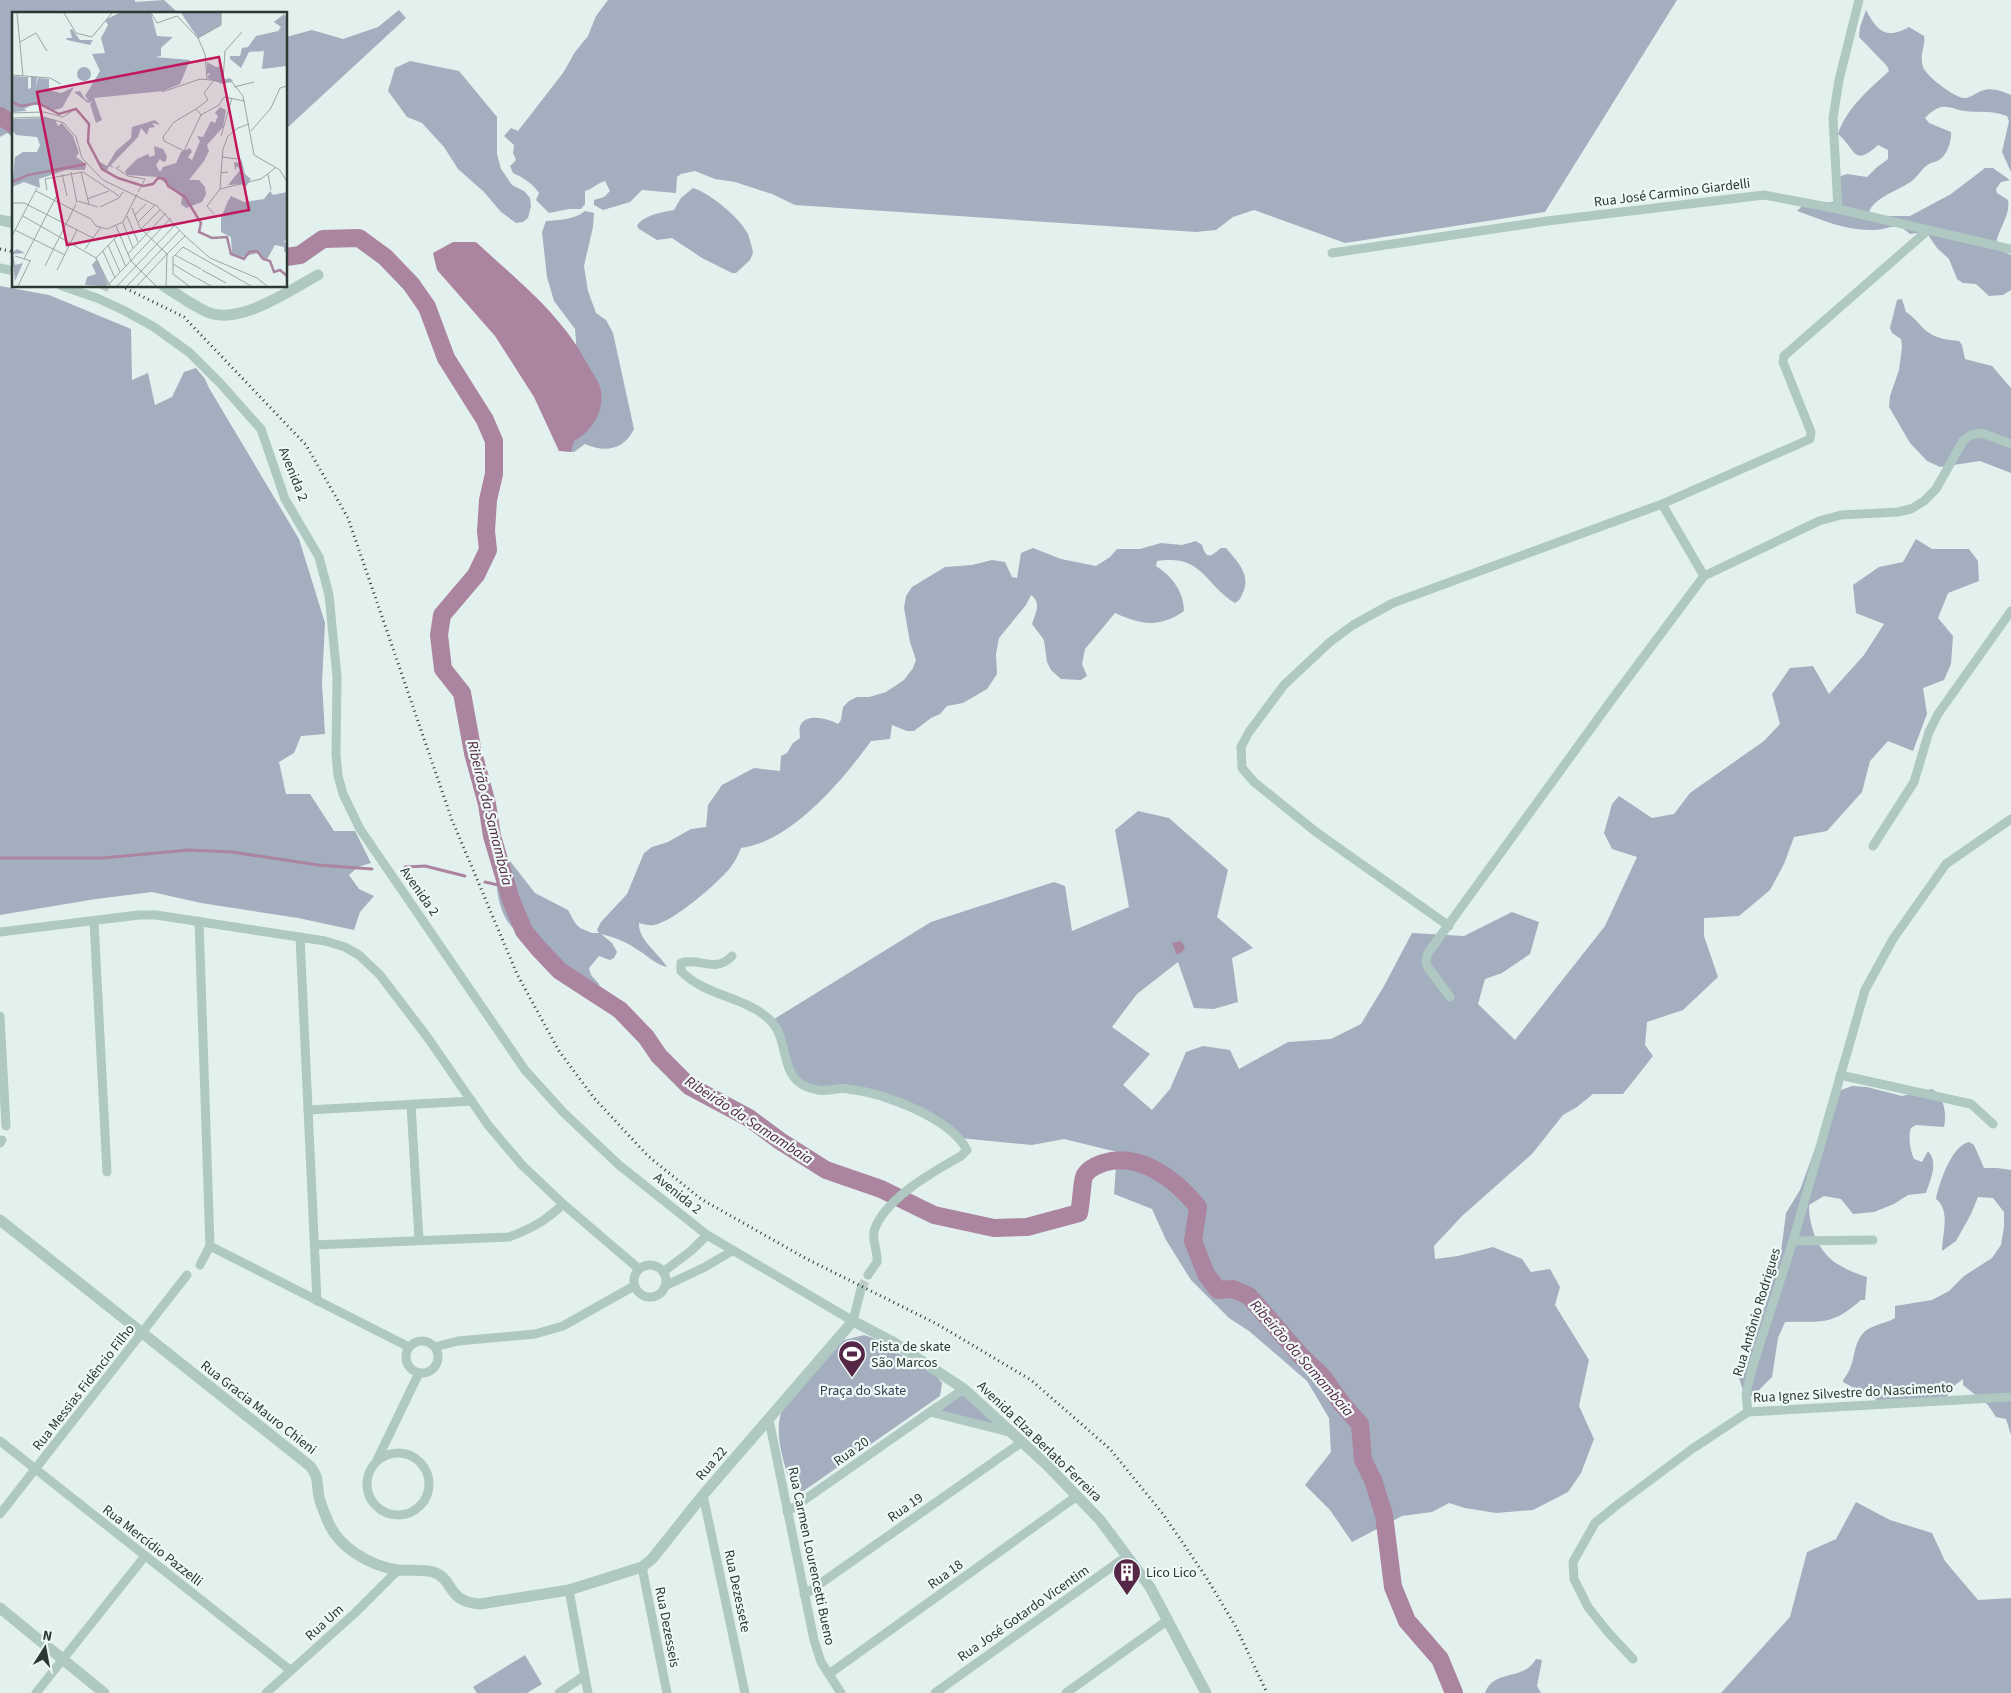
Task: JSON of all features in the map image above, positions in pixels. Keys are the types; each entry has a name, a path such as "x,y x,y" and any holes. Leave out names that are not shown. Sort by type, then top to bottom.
{"street":[{"path":"1838,209 1833,118 1839,80 1860,0"},
{"name":"Rua José Carmino Giardelli","path":"1332,254 1547,221 1751,196 1776,196 1927,231 2010,247"},
{"path":"1448,926 1316,832 1254,782 1242,768 1241,747 1249,732 1284,685 1330,642 1353,625 1393,603 1662,504 1810,439 1811,432 1783,362 1784,356 1927,231"},
{"path":"167,288 208,312 222,316 236,315 256,308 318,275"},
{"name":"Avenida 2","path":"72,288 100,294 154,327 190,352 261,429 285,498 319,557 330,595 338,677 336,754 338,776 343,794 360,829 525,1070 563,1112 619,1164 707,1235 892,1342 964,1389"},
{"path":"1450,998 1427,966 1428,953 1704,576 1819,521 1832,517 1898,512 1924,502 1936,489 1963,441 1971,435 1982,434 2011,444"},
{"path":"1662,504 1704,576"},
{"path":"1873,846 1914,782 1928,732 1938,714 2011,610"},
{"path":"1792,1240 1865,990 1893,939 1946,864 2011,819"},
{"path":"0,932 94,922 138,915 156,915 326,941 346,947 359,955 380,975 397,996 488,1126 522,1165 563,1204 639,1269"},
{"path":"199,921 210,1246 200,1265"},
{"path":"94,922 107,1172"},
{"path":"300,937 318,1301"},
{"path":"732,956 726,963 716,965 702,964 689,960 681,963 680,971 691,982 757,1010 771,1021 782,1041 786,1064 796,1081 818,1090 848,1088 900,1102 938,1121 960,1138 967,1150 961,1156 912,1186 894,1202 879,1220 874,1234 877,1262 868,1275"},
{"path":"0,1016 6,1126"},
{"path":"1840,1075 1971,1104 1993,1124"},
{"path":"308,1110 472,1101"},
{"path":"411,1104 419,1240"},
{"path":"315,1245 509,1237 531,1229 550,1217 563,1204"},
{"name":"Rua Gracia Mauro Chieni","path":"0,1220 310,1466 317,1476 319,1498 328,1522 337,1537 350,1550 377,1565 398,1570 431,1571 442,1576 457,1597 467,1603 480,1604 569,1590"},
{"path":"663,1272 692,1250 707,1235"},
{"name":"Rua Antônio Rodrigues","path":"1748,1412 1746,1394 1753,1365 1792,1240 1873,1240"},
{"path":"210,1246 409,1347"},
{"path":"665,1286 705,1267 732,1251"},
{"path":"652,1266 663,1272 666,1280 662,1292 649,1298 643,1296 634,1286 635,1274 639,1269 652,1266"},
{"name":"Rua Messias Fidêncio Filho","path":"0,1514 187,1275"},
{"path":"435,1347 458,1341 535,1334 563,1326 634,1286"},
{"path":"853,1321 861,1289"},
{"name":"Rua 22","path":"569,1590 642,1566 652,1559 703,1495 853,1321"},
{"path":"429,1342 435,1347 438,1354 437,1362 427,1372 419,1373 407,1363 406,1355 409,1347 414,1343 429,1342"},
{"path":"377,1461 385,1456 396,1453 407,1454 417,1459 429,1477 430,1488 427,1498 420,1507 411,1513 401,1516 382,1512 374,1506 366,1488 371,1468 377,1461 419,1373"},
{"name":"Rua 20","path":"787,1512 964,1389"},
{"name":"Avenida Elza Berlato Ferreira","path":"964,1389 1022,1442 1100,1520 1150,1587 1204,1692"},
{"name":"Rua Ignez Silvestre do Nascimento","path":"1633,1660 1588,1607 1574,1580 1573,1562 1596,1523 1692,1449 1748,1412 2011,1397"},
{"path":"930,1412 1011,1432"},
{"name":"Rua Carmen Lourencetti Bueno","path":"768,1420 814,1640 822,1662 841,1693"},
{"name":"Rua Mercídio Pazzelli","path":"0,1441 290,1670"},
{"name":"Rua 19","path":"804,1595 1022,1442"},
{"name":"Rua Dezessete","path":"703,1495 745,1693"},
{"name":"Rua 18","path":"829,1674 1077,1496"},
{"path":"36,1693 145,1556"},
{"name":"Rua José Gotardo Vicentim","path":"935,1693 1127,1556"},
{"name":"Rua Dezesseis","path":"642,1566 668,1693"},
{"name":"Rua Um","path":"266,1693 360,1609 398,1570"},
{"path":"569,1590 588,1693"},
{"path":"0,1608 104,1693"},
{"path":"1066,1693 1168,1620"},
{"path":"559,1693 584,1676"}],"green space":[{"path":"0,0 135,0 135,2 164,0 176,11 185,12 12,12 12,137 7,133 0,137"},
{"path":"608,0 1677,0 1545,212 1345,243 1254,210 1233,217 1216,230 1196,232 795,205 772,194 735,182 715,179 695,171 681,174 677,177 676,193 642,190 630,202 603,210 594,205 594,200 604,197 610,191 605,181 585,191 585,204 581,209 549,213 536,200 539,193 534,186 513,173 510,166 516,160 513,153 514,145 504,136 511,128 518,131 563,73 575,52 588,36 596,16"},
{"path":"399,10 406,18 288,127 288,36 312,30 343,39 378,27"},
{"path":"1866,10 1878,28 1883,31 1894,33 1909,27 1924,36 1923,67 1942,87 1962,98 1970,97 1989,89 2011,95 2011,172 2002,152 2009,121 2007,116 1941,107 1932,111 1925,118 1929,123 1951,132 1947,151 1939,160 1930,163 1912,181 1876,202 1869,212 1873,216 1910,216 1951,194 1985,168 1993,168 2010,180 2001,182 1996,189 1997,193 2008,200 2007,213 1996,242 1996,248 2011,255 2011,290 2003,295 1989,296 1976,284 1963,283 1957,279 1949,259 1937,248 1926,232 1910,234 1900,227 1879,230 1853,229 1797,211 1802,206 1839,201 1838,177 1847,174 1867,177 1888,159 1888,150 1878,145 1864,155 1859,156 1855,154 1838,134 1853,107 1889,71 1887,66 1859,37 1860,27"},
{"path":"410,61 459,71 497,117 497,154 501,169 512,185 524,191 530,198 531,206 528,218 523,222 516,223 501,212 484,192 458,169 444,147 422,123 407,117 388,91 395,68"},
{"path":"693,188 708,195 724,207 748,234 753,253 750,260 736,273 732,273 702,258 672,238 657,240 637,226 648,217 674,210 681,198"},
{"path":"585,211 594,213 593,227 584,266 588,291 596,313 606,320 613,333 634,429 625,441 613,448 592,447 585,444 574,452 569,452 578,366 575,329 554,301 547,277 542,232 546,221 571,218"},
{"path":"0,286 49,295 131,329 132,380 148,373 155,405 172,397 184,372 196,368 205,379 299,539 325,623 322,683 325,734 301,736 294,753 279,762 286,794 310,794 334,831 355,831 371,863 358,867 349,875 359,889 374,896 360,912 354,930 298,918 201,903 152,892 0,915"},
{"path":"1902,299 1906,312 1924,329 1940,338 1959,341 1962,345 1965,359 1992,366 2011,388 2011,473 1980,461 1940,467 1927,461 1910,443 1889,407 1890,396 1899,370 1902,347 1901,339 1892,333 1890,328 1897,300"},
{"path":"1916,539 1932,549 1969,549 1978,561 1979,581 1948,593 1938,618 1953,636 1951,664 1944,680 1923,688 1927,714 1913,751 1888,741 1870,761 1862,792 1827,831 1794,837 1784,864 1770,890 1739,916 1704,918 1704,936 1718,977 1683,1010 1647,1022 1645,1045 1653,1056 1623,1094 1593,1094 1563,1115 1532,1154 1462,1216 1434,1246 1435,1259 1458,1256 1493,1247 1522,1259 1531,1272 1550,1269 1560,1287 1555,1305 1589,1360 1579,1406 1594,1439 1581,1473 1568,1492 1533,1510 1496,1513 1465,1508 1449,1503 1432,1512 1402,1516 1352,1542 1330,1510 1305,1485 1331,1452 1329,1418 1307,1381 1249,1331 1229,1318 1191,1280 1166,1240 1152,1209 1114,1194 1117,1152 1064,1139 1032,1145 960,1138 938,1121 847,1088 818,1090 796,1081 771,1021 931,922 1054,882 1065,886 1072,931 1129,907 1115,830 1138,811 1169,818 1228,870 1217,917 1253,948 1232,958 1238,1002 1214,1009 1194,1008 1178,962 1137,994 1112,1027 1150,1054 1123,1085 1152,1110 1170,1089 1186,1052 1203,1046 1230,1050 1239,1069 1288,1042 1331,1039 1361,1024 1412,933 1464,936 1512,912 1539,922 1530,954 1502,973 1485,979 1478,1004 1515,1040 1605,926 1637,857 1612,849 1604,833 1612,804 1619,796 1652,818 1674,814 1690,793 1764,741 1780,724 1772,694 1790,668 1813,666 1829,694 1864,655 1884,624 1856,613 1853,585 1879,567 1903,562"},
{"path":"1196,541 1202,545 1210,556 1221,548 1226,548 1238,562 1244,572 1245,584 1240,599 1237,602 1235,603 1224,595 1193,566 1172,560 1157,561 1156,566 1176,585 1182,597 1184,611 1167,620 1150,623 1133,620 1115,613 1085,649 1082,664 1087,676 1081,680 1061,679 1051,670 1047,662 1044,640 1032,624 1037,605 1031,595 1026,605 999,638 996,654 997,674 987,689 963,703 947,706 940,714 931,718 914,731 907,731 892,725 890,739 871,741 831,790 797,822 760,843 741,848 724,875 695,901 672,917 654,925 639,923 645,941 667,967 655,962 625,942 601,934 612,943 617,952 614,958 610,960 599,956 589,968 591,975 600,985 578,981 563,976 550,968 525,938 513,928 503,913 498,896 497,872 498,864 505,859 510,861 535,893 568,910 580,928 592,933 599,933 597,930 601,922 627,894 644,853 652,847 668,842 691,829 706,827 708,805 722,785 754,768 780,771 781,756 787,753 793,743 800,738 800,726 807,719 818,718 838,724 841,720 843,707 849,701 857,697 869,697 886,692 904,680 913,668 916,660 910,642 904,608 906,596 912,587 945,567 972,565 992,560 1005,562 1012,577 1017,578 1021,553 1033,548 1061,559 1096,566 1110,557 1117,549 1140,549 1161,543 1182,545"},
{"path":"1852,1086 1867,1087 1902,1096 1932,1089 1936,1092 1944,1105 1944,1127 1916,1125 1911,1128 1910,1135 1914,1159 1922,1162 1928,1151 1931,1156 1933,1172 1930,1183 1926,1193 1908,1195 1894,1204 1874,1212 1853,1214 1841,1199 1824,1196 1809,1205 1813,1232 1821,1248 1833,1261 1844,1268 1867,1277 1865,1300 1861,1300 1834,1318 1818,1321 1785,1322 1778,1338 1772,1377 1752,1397 1743,1390 1739,1378 1767,1300 1781,1252 1786,1213 1800,1190 1834,1097 1841,1090"},
{"path":"1969,1142 1974,1145 1984,1168 2011,1170 2011,1435 2006,1419 1996,1417 1988,1405 1963,1385 1963,1379 1954,1386 1946,1398 1877,1400 1843,1382 1852,1363 1858,1341 1864,1332 1895,1318 1895,1306 1932,1300 1949,1291 1964,1276 1992,1258 2001,1245 2004,1212 1993,1198 1978,1197 1956,1241 1942,1251 1945,1223 1941,1204 1936,1199 1943,1175 1952,1157 1957,1150"},
{"name":"Praça do Skate","path":"864,1335 873,1338 935,1375 942,1383 940,1396 802,1492 791,1487 783,1460 779,1431 781,1413 835,1347 844,1340"},
{"path":"961,1395 967,1397 997,1425 940,1411"},
{"path":"1856,1502 1890,1520 1932,1533 1945,1561 1978,1600 2011,1598 2011,1693 1721,1693 1790,1617 1807,1552 1836,1539"},
{"path":"525,1655 542,1684 527,1693 477,1693 473,1687"},
{"path":"1536,1659 1542,1660 1537,1686 1541,1693 1485,1693 1493,1682 1522,1671"}],"shaded area":[{"path":"453,242 476,242 524,285 566,331 596,379 601,391 599,413 586,432 574,441 571,452 559,451 534,397 495,336 437,270 433,253"},
{"path":"1181,941 1185,947 1177,955 1172,943"}],"waterway":[{"name":"Ribeirão da Samambaia","path":"0,116 12,124"},
{"name":"Ribeirão da Samambaia","path":"288,257 300,255 323,239 359,238 385,257 411,284 427,307 446,358 485,420 494,441 494,474 488,500 486,531 488,550 476,575 442,615 439,635 443,669 462,693 473,753 487,804 492,836 511,900 524,931 560,971 620,1010 646,1037 659,1056 689,1086 749,1118 780,1141 826,1170 881,1189 934,1215 994,1228 1027,1227 1079,1213 1084,1177 1093,1167 1117,1160 1130,1161 1156,1170 1179,1187 1198,1207 1193,1241 1206,1274 1218,1290 1233,1289 1249,1296 1300,1355 1323,1377 1342,1404 1360,1424 1363,1460 1373,1480 1384,1515 1393,1587 1407,1621 1440,1659 1454,1693"},
{"path":"0,858 102,858 189,850 232,852 318,865 372,869"},
{"path":"405,867 425,866 465,876"},
{"path":"485,882 507,887"}],"tunnel":[{"path":"861,1289 868,1275"}],"railway":[{"path":"0,249 12,252"},
{"path":"125,288 184,317 306,445 348,518 452,820 517,974 559,1051 594,1098 648,1156 701,1199 805,1258 937,1324 1031,1380 1110,1449 1163,1514 1206,1577 1236,1627 1267,1693"}],"place":[{"name":"Pista de skate São Marcos","path":"852,1378"},
{"name":"Lico Lico","path":"1127,1596"}]}
